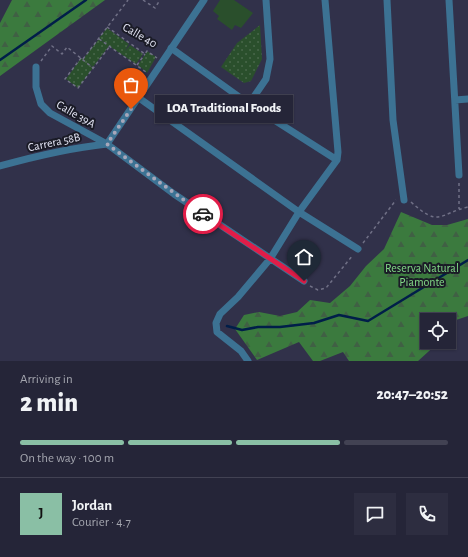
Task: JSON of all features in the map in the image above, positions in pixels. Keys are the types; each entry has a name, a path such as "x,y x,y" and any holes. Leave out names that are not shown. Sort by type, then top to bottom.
{"street":[{"path":"107,144 204,0"},
{"path":"250,104 266,79 270,59 266,0"},
{"path":"248,361 241,351 217,332 216,324 220,314 238,297 270,259 299,212 337,160 338,152 325,0"},
{"path":"387,0 393,120 404,200"},
{"path":"449,0 460,175"},
{"path":"172,48 250,104 337,160"},
{"name":"Calle 39A","path":"36,67 36,87 41,104 50,113 107,144 174,194 304,281"},
{"path":"139,98 299,212 358,249"},
{"path":"455,100 468,98"},
{"name":"Carrera 58B","path":"0,166 48,152 74,147 107,144"}],"path":[{"path":"82,59 128,0"},
{"path":"143,0 155,8 160,0"},
{"name":"Calle 40","path":"107,27 145,54 147,51 162,62"},
{"name":"Calle 40","path":"98,38 152,77"},
{"path":"36,67 52,46 62,54 67,47 93,68 110,46"},
{"path":"136,66 145,54"},
{"name":"Calle 39A","path":"82,59 65,79 78,88 93,68"},
{"path":"460,175 460,209"},
{"path":"404,200 409,201 423,213 435,217 446,216 468,207"}],"green space":[{"path":"12,0 105,0 0,76 0,23"},
{"path":"220,0 234,0 253,13 241,28 235,25 232,30 217,19 219,16 213,11"},
{"path":"260,25 262,59 251,81 244,83 221,67 237,43"},
{"path":"107,28 129,44 125,51 130,45 143,54 136,64 109,46 93,67 88,63 93,68 78,88 66,79 81,58 83,59 99,39 106,44 99,38"},
{"path":"147,51 156,57 147,73 138,65"},
{"name":"Reserva Natural Piamonte","path":"401,212 432,225 447,225 468,219 468,316 456,320 456,313 420,313 420,349 431,349 418,361 349,361 343,352 320,361 313,361 299,342 257,360 235,329 244,315 259,312 280,316 297,312 310,300 330,303 350,286 366,266 384,249"}],"waterway":[{"path":"0,60 86,0"},
{"path":"227,326 242,330 258,327 280,327 314,323 339,315 368,321 468,260"}],"way so far":[{"path":"131,109 107,144 203,214"}],"place":[{"name":"LOA Traditional Foods","path":"131,109"}],"route":[{"path":"203,214 304,281"}]}
